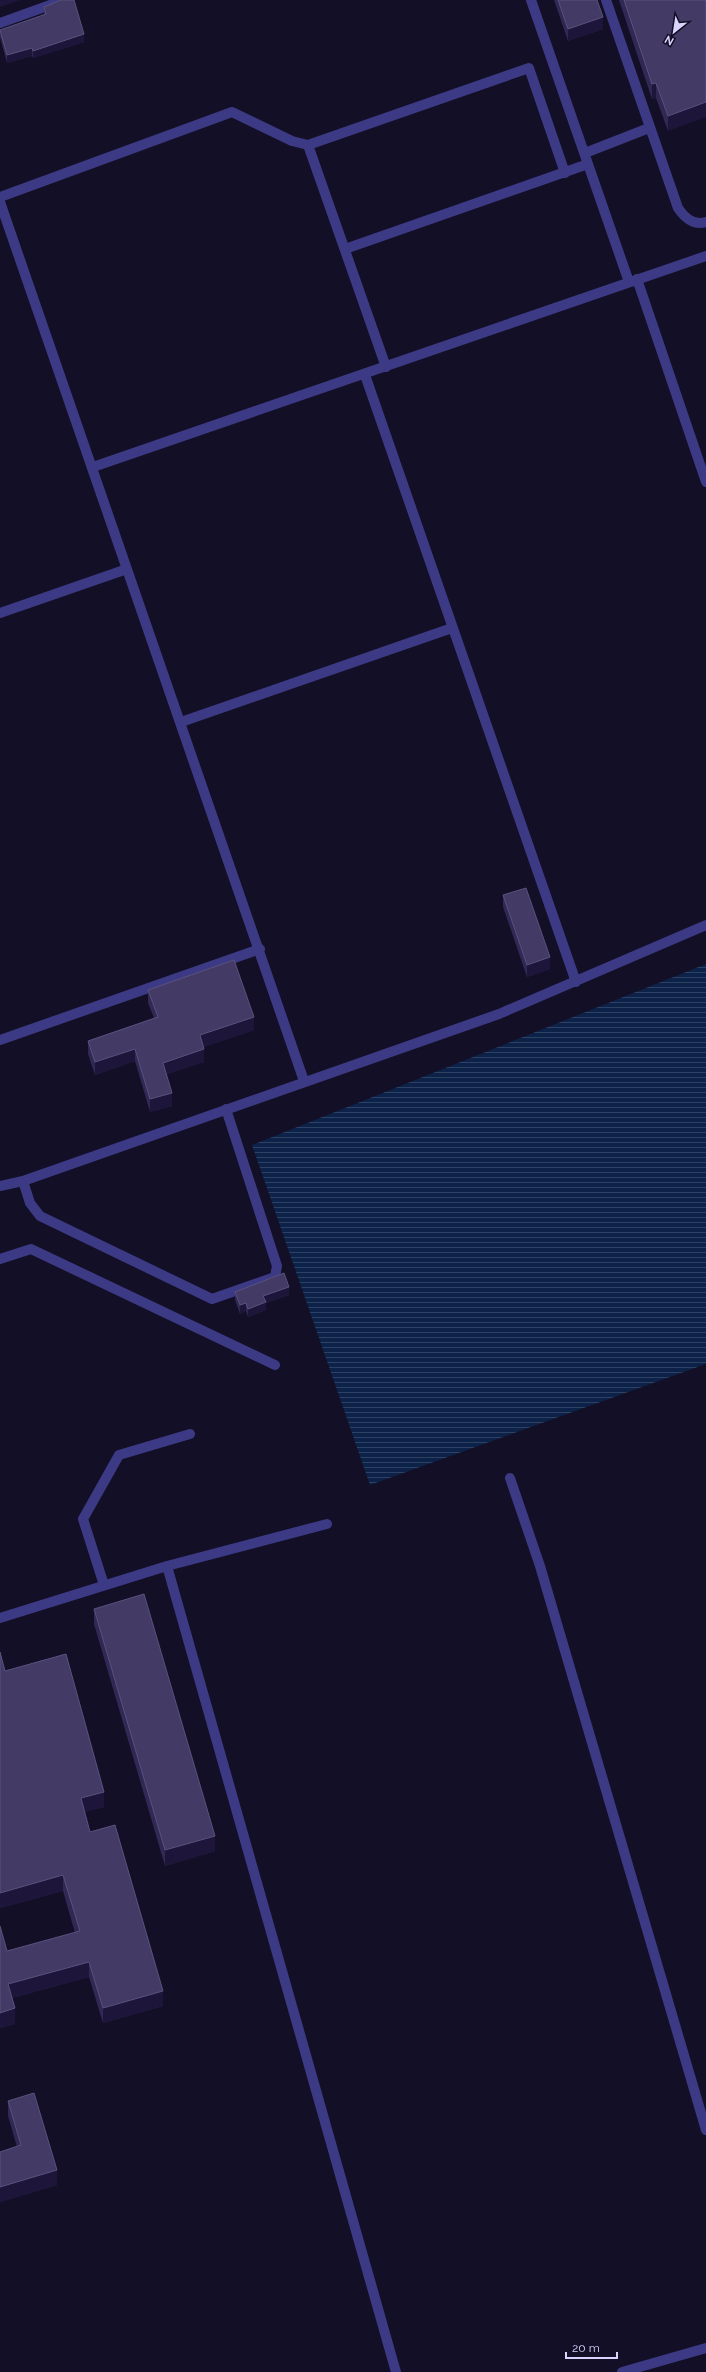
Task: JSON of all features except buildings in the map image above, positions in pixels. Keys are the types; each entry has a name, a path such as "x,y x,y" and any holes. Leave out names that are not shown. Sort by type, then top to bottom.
{"street":[{"path":"0,22 64,0"},
{"path":"531,0 588,164 633,280 706,481"},
{"path":"606,0 649,128 678,208 683,216 692,221 706,222"},
{"path":"0,197 232,112 292,141 308,145 528,68 565,173"},
{"path":"585,153 649,128"},
{"path":"308,145 386,367"},
{"path":"345,249 588,164"},
{"path":"0,202 93,467 126,569 260,949 304,1081"},
{"path":"93,467 365,375 633,280 706,256"},
{"path":"365,375 576,982"},
{"path":"0,613 126,569"},
{"path":"181,722 452,628"},
{"path":"0,1186 23,1181 304,1081 445,1034 576,982 706,925"},
{"path":"0,1040 260,949"},
{"path":"23,1181 34,1211 44,1219 212,1299 275,1277 277,1273 277,1266 226,1109"},
{"path":"0,1259 31,1249 275,1365"},
{"path":"104,1585 83,1519 119,1455 190,1434"},
{"path":"510,1478 540,1566 706,2130"},
{"path":"0,1618 168,1566 327,1524"},
{"path":"168,1566 396,2372"},
{"path":"622,2372 706,2348"}],"water":[{"path":"706,964 706,1364 370,1485 252,1145"}]}
